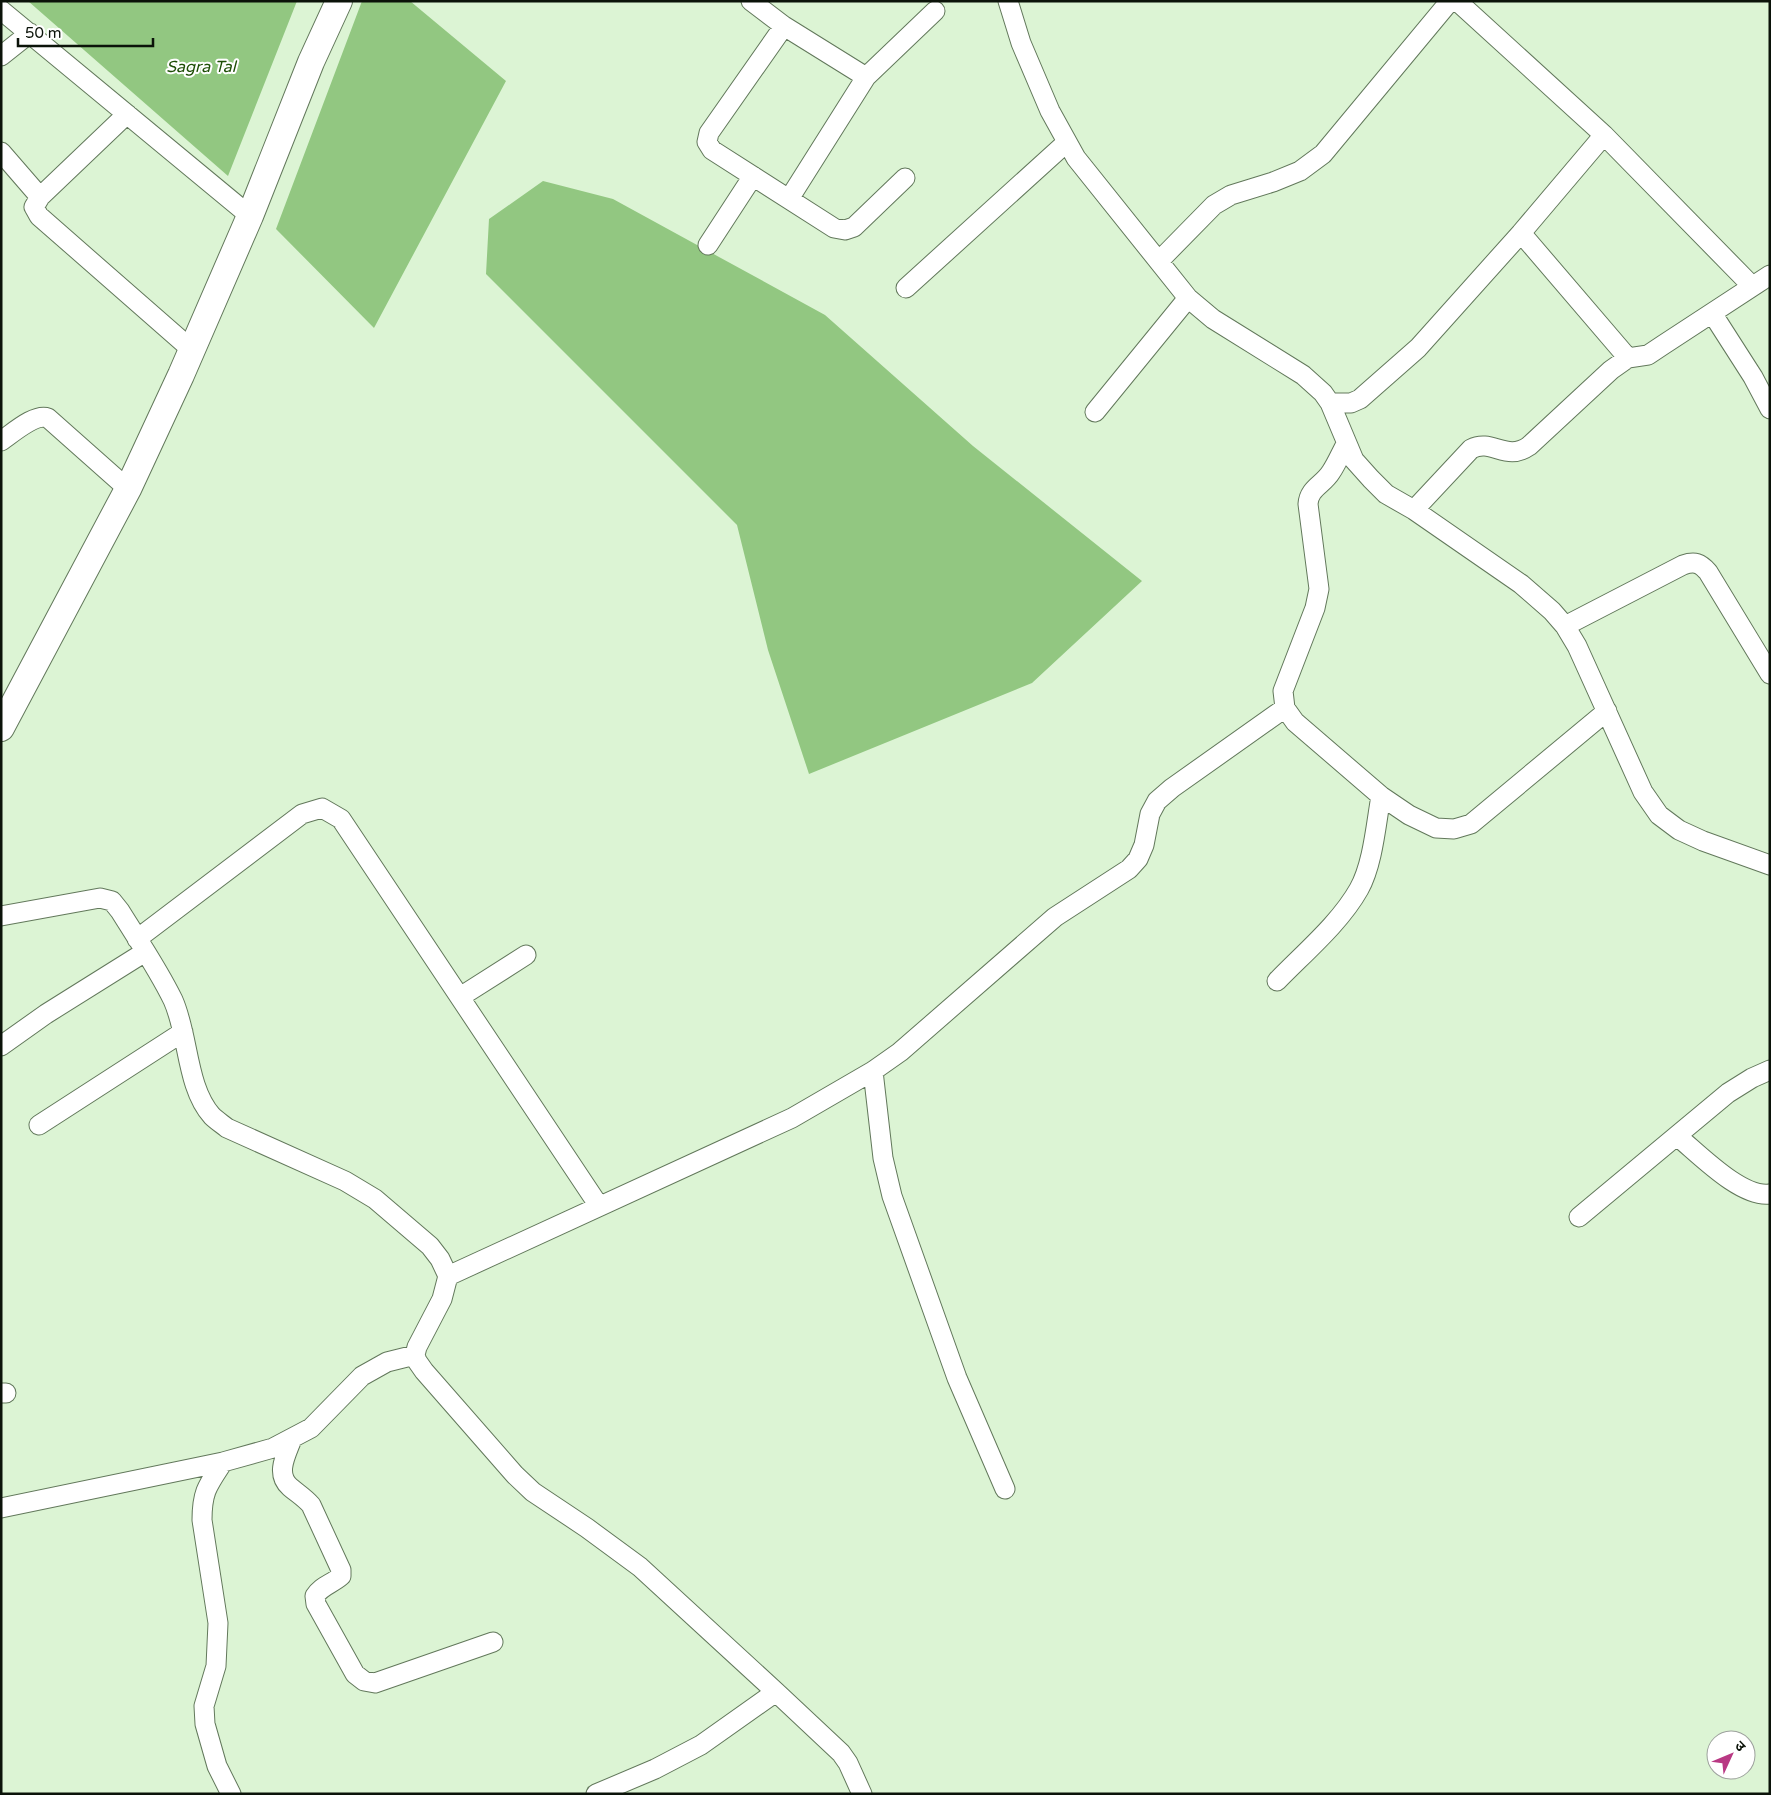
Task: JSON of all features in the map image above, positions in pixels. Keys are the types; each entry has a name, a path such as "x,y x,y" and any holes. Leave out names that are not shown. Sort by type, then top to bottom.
{"main road":[{"path":"1,728 128,489 192,350 250,216 310,62 339,1"}],"street":[{"path":"751,1 784,26 866,77"},
{"path":"1008,1 1021,43 1050,111 1076,158 1188,298 1213,319 1303,375 1322,393 1330,403 1354,460 1386,494 1414,510 1521,584 1552,611 1565,626 1577,646 1643,792 1659,815 1679,830 1703,841 1770,865"},
{"path":"1159,260 1214,205 1232,195 1300,171 1323,154 1446,3 1604,135 1752,286"},
{"path":"1,10 250,216"},
{"path":"788,199 866,77 935,11"},
{"path":"784,26 709,133 707,142 712,150 834,228 845,230 854,227 905,178"},
{"path":"1,56 30,33"},
{"path":"127,114 40,197 34,207 39,216 192,350"},
{"path":"1330,403 1351,403 1360,399 1418,348 1521,233 1604,135"},
{"path":"906,288 1067,142"},
{"path":"1,152 40,197"},
{"path":"708,245 753,176"},
{"path":"1521,233 1628,358"},
{"path":"1414,510 1471,449 1478,445 1513,452 1521,451 1529,446 1611,370 1628,358 1648,355 1770,276"},
{"path":"1095,412 1188,298"},
{"path":"1712,313 1753,376 1770,410"},
{"path":"1,441 36,418 43,416 48,418 128,489"},
{"path":"1346,444 1330,473 1308,497 1319,589 1315,608 1283,691 1285,708 1295,722 1381,796 1410,815 1436,828 1454,830 1471,824 1607,711"},
{"path":"1565,626 1683,565 1691,562 1700,564 1708,572 1770,674"},
{"path":"448,1276 792,1118 873,1072 900,1052 1056,917 1129,869 1138,859 1144,845 1150,814 1157,801 1172,788 1285,708"},
{"path":"1278,981 1338,918 1360,889 1368,863 1381,796"},
{"path":"5,1038 46,1014 141,946 302,814 322,808 341,819 599,1206"},
{"path":"1,916 100,898 112,901 172,999 180,1019 194,1080 200,1097 212,1115 227,1128 345,1181 375,1199 430,1246 440,1259 448,1276 442,1299 423,1333 415,1355 424,1371 515,1475 533,1492 587,1528 640,1567 841,1753 848,1763 862,1794"},
{"path":"460,997 526,955"},
{"path":"39,1125 183,1032"},
{"path":"1579,1218 1728,1093 1752,1078 1770,1070"},
{"path":"873,1072 883,1158 892,1196 956,1378 1005,1489"},
{"path":"1677,1136 1737,1186 1749,1191 1770,1194"},
{"path":"1,1508 223,1462 273,1448 311,1428 362,1376 387,1362 415,1355"},
{"path":"292,1439 283,1465 282,1477 311,1506 341,1570 341,1576 319,1590 314,1596 316,1604 355,1674 364,1681 375,1683 494,1642"},
{"path":"223,1462 207,1487 202,1502 202,1520 218,1632 216,1666 204,1706 205,1724 217,1766 231,1794"},
{"path":"596,1794 655,1769 701,1745 776,1692"}],"water":[{"name":"Sagra Tal","path":"28,1 297,1 228,176"},
{"path":"362,1 410,1 506,81 374,328 276,229"},
{"path":"543,181 613,199 825,315 973,446 1142,581 1032,683 809,774 768,650 737,525 486,274 489,219"}]}
